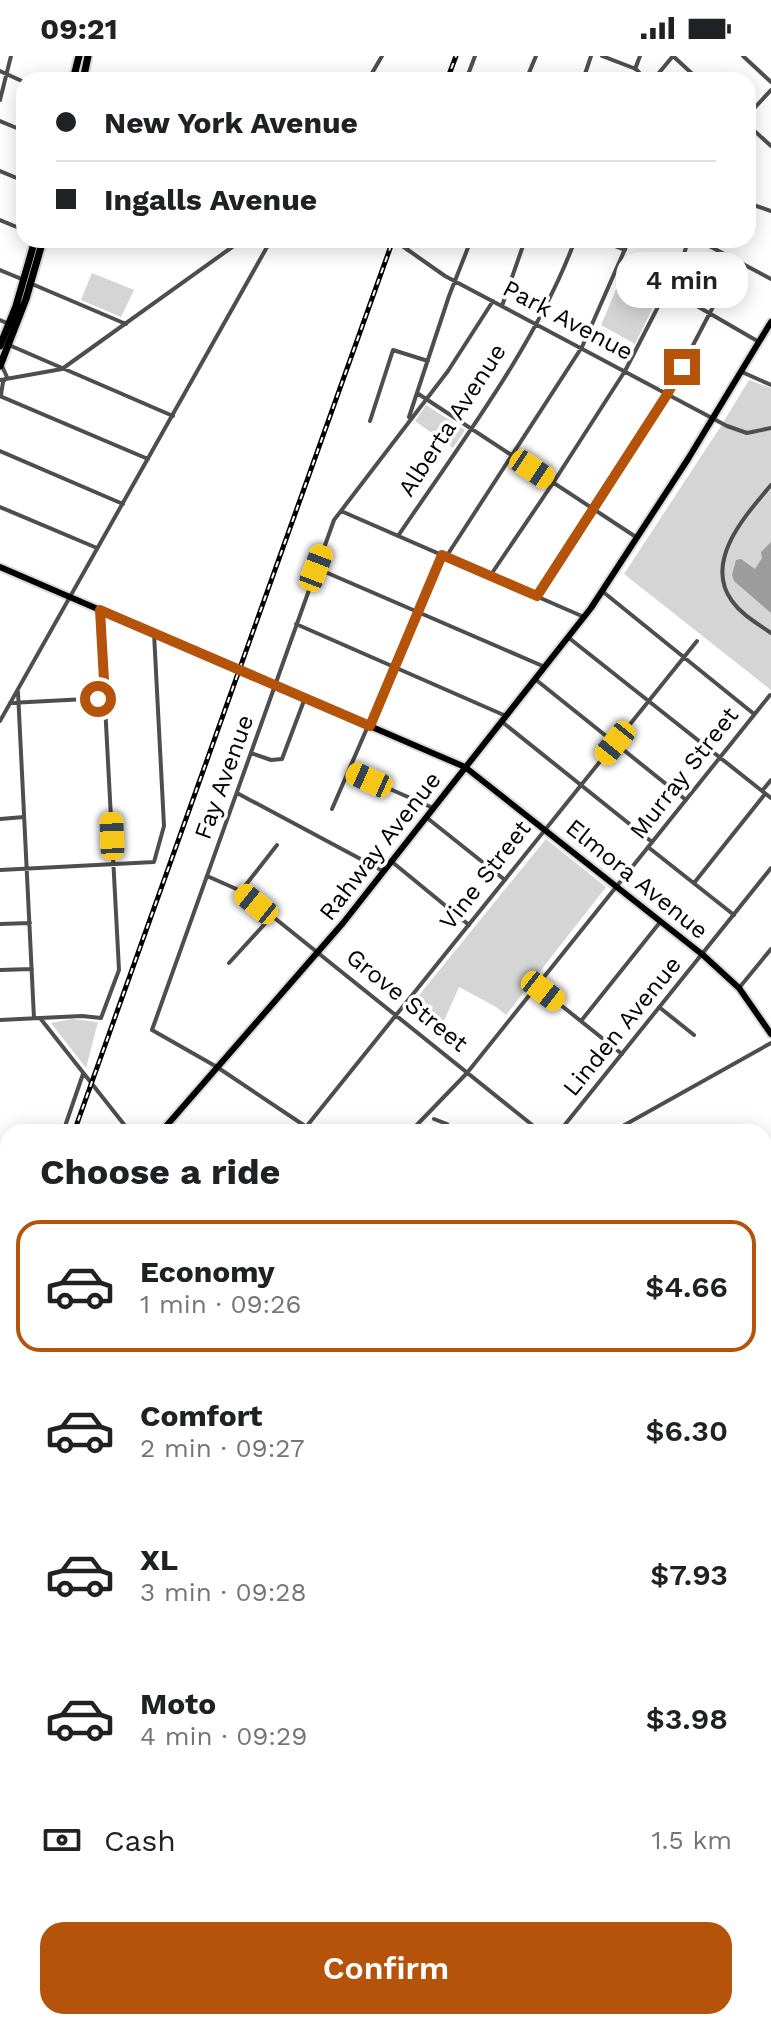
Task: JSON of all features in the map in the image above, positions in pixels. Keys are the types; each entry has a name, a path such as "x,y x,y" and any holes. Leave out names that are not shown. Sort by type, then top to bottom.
{"highway":[{"path":"0,367 9,324 28,282 34,248"},
{"path":"4,346 40,248"}],"main road":[{"name":"Rahway Avenue","path":"168,1124 318,951 584,617 714,418 771,322"},
{"name":"Elmora Avenue","path":"0,567 465,767 703,955 739,988 771,1034"}],"street":[{"path":"0,100 11,56"},
{"path":"602,56 638,72"},
{"path":"635,69 640,56"},
{"path":"660,72 673,56 690,72"},
{"path":"743,56 771,82"},
{"path":"0,71 16,78"},
{"path":"756,106 771,90"},
{"path":"756,132 771,146"},
{"path":"0,380 62,369 231,248"},
{"path":"0,721 267,248"},
{"name":"Park Avenue","path":"405,248 456,281 714,418 747,433 771,428"},
{"path":"408,420 468,248"},
{"path":"502,306 522,248"},
{"name":"Alberta Avenue","path":"398,536 471,428 536,323 560,280 572,248"},
{"path":"332,809 444,556 582,347 621,262 625,250 620,248"},
{"path":"490,576 625,370 686,248"},
{"path":"713,248 771,279"},
{"path":"537,596 668,393 737,261"},
{"path":"621,262 759,342"},
{"path":"0,270 126,324"},
{"name":"Fay Avenue","path":"217,1067 152,1030 316,568 334,520 448,371 493,301"},
{"path":"0,320 9,324"},
{"path":"4,346 173,416"},
{"path":"370,421 393,350 428,361"},
{"path":"0,367 7,377"},
{"path":"742,372 771,385"},
{"path":"7,377 0,396 148,459"},
{"path":"417,393 637,537"},
{"path":"0,451 123,504"},
{"path":"771,485 735,531 723,562 722,577 724,588 739,610 771,633"},
{"path":"0,507 98,549"},
{"path":"341,511 584,617"},
{"path":"316,568 545,667"},
{"path":"602,591 754,714"},
{"path":"0,1020 98,1018 106,1009 119,970 100,610"},
{"path":"296,624 504,718 734,915"},
{"path":"0,870 154,862 164,826 154,633"},
{"path":"568,637 771,798"},
{"name":"Vine Street","path":"310,1124 697,641"},
{"path":"535,679 686,800"},
{"path":"17,690 37,1018 124,1124"},
{"name":"Murray Street","path":"418,1124 467,1073 770,695"},
{"path":"10,703 105,698"},
{"path":"251,753 271,760 282,759 305,698"},
{"path":"349,771 433,808"},
{"path":"694,883 771,780"},
{"path":"237,793 383,871"},
{"path":"0,819 24,817"},
{"path":"426,817 505,880"},
{"path":"241,891 277,845"},
{"path":"391,861 469,925"},
{"name":"Linden Avenue","path":"565,1124 771,868"},
{"name":"Grove Street","path":"207,876 241,891 531,1124"},
{"path":"229,963 272,916"},
{"path":"581,1021 661,921"},
{"path":"0,924 30,923"},
{"path":"739,988 771,949"},
{"path":"0,970 32,969"},
{"path":"537,986 622,1054"},
{"path":"659,1007 694,1035"},
{"path":"626,1124 771,1043"},
{"path":"217,1067 301,1124"},
{"path":"66,1124 83,1072"},
{"path":"434,1119 447,1124"}],"shaded area":[{"path":"624,271 661,291 635,344 601,325"},
{"path":"92,273 134,290 121,317 81,300"},
{"path":"749,380 771,388 771,690 624,574"},
{"path":"426,405 465,430 453,448 415,421"},
{"path":"771,542 771,613 734,581 732,575 736,560 741,559 755,569 762,558 761,552"},
{"path":"546,839 606,887 506,1015 459,987 444,1021 416,999"},
{"path":"72,1019 98,1022 86,1068 51,1023"}],"railway":[{"path":"450,72 456,56"},
{"path":"77,1124 390,248"}],"route":[{"path":"98,699 105,698 100,610 370,726 442,555 537,596 682,367"}]}
